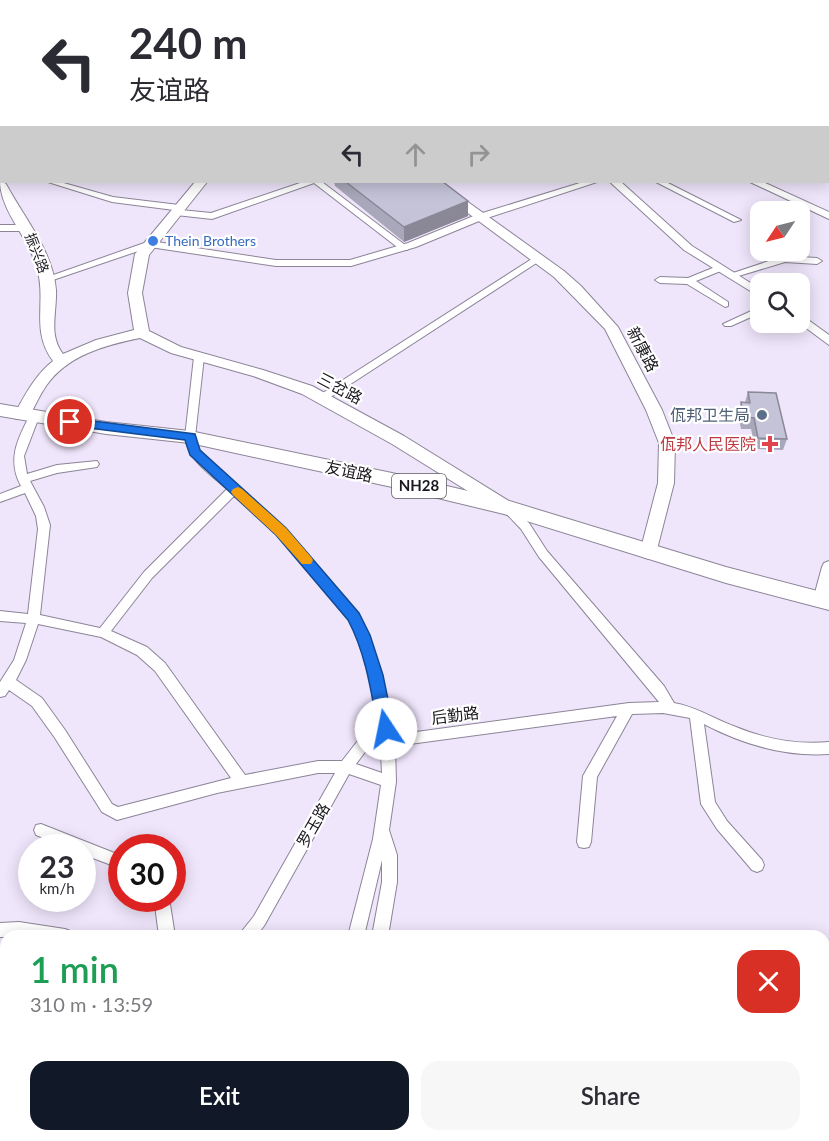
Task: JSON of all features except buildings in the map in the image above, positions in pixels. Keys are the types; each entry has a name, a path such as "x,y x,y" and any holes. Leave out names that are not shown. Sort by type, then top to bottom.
{"highway":[{"name":"友谊路","path":"0,410 28,416 190,437 506,507 726,575 825,601"}],"main road":[{"path":"28,416 42,380 61,361 90,346 142,333 135,300 138,265 150,244 200,183"},
{"name":"新康路","path":"433,183 538,258 576,289 611,327 654,410 667,443 666,483 649,552"},
{"name":"振兴路","path":"0,184 8,201 27,228 47,279 48,344 61,361"},
{"name":"三岔路","path":"142,333 176,350 289,382 398,441 506,507"}],"street":[{"path":"56,183 112,199 212,216 307,183"},
{"path":"322,183 404,248"},
{"path":"47,279 150,244 296,264 351,263 404,248 480,217 589,183"},
{"path":"616,183 676,238 750,287"},
{"path":"662,183 737,220"},
{"path":"756,183 829,216"},
{"path":"0,228 27,228"},
{"path":"322,398 538,258"},
{"path":"732,275 784,259 817,261"},
{"path":"660,280 688,281 720,268"},
{"path":"688,281 725,304"},
{"path":"728,324 750,314"},
{"path":"810,326 829,341"},
{"path":"199,357 190,437 194,452 281,532 354,616 376,675 388,741 389,782 378,853 358,930"},
{"path":"28,416 19,458 21,475 39,507 44,525 35,619 27,646 4,687 37,702 110,812 117,814 242,782 318,767 346,767 389,782"},
{"path":"0,498 57,469 93,464"},
{"path":"103,633 148,575 234,489"},
{"path":"506,507 525,526 543,554 659,690 670,708"},
{"path":"825,601 829,567"},
{"path":"0,616 35,619 103,633 142,651 160,667 242,782"},
{"path":"584,842 590,776 628,708"},
{"name":"后勤路","path":"388,741 628,708 670,708 696,714 733,732 776,743 812,750 829,748"},
{"path":"696,714 708,804 722,825 757,865"},
{"name":"罗玉路","path":"251,930 259,921 346,767 384,716"},
{"path":"381,828 388,842 392,862 381,930"},
{"path":"41,830 108,857"},
{"path":"163,912 166,930"}],"slow traffic":[{"path":"238,492 281,532 306,560"}],"place":[{"name":"Thein Brothers","path":"153,241"},
{"name":"佤邦卫生局","path":"762,415"},
{"name":"佤邦人民医院","path":"770,444"}],"route":[{"path":"70,422 190,437 194,452 281,532 354,616 376,675 386,729"}]}
